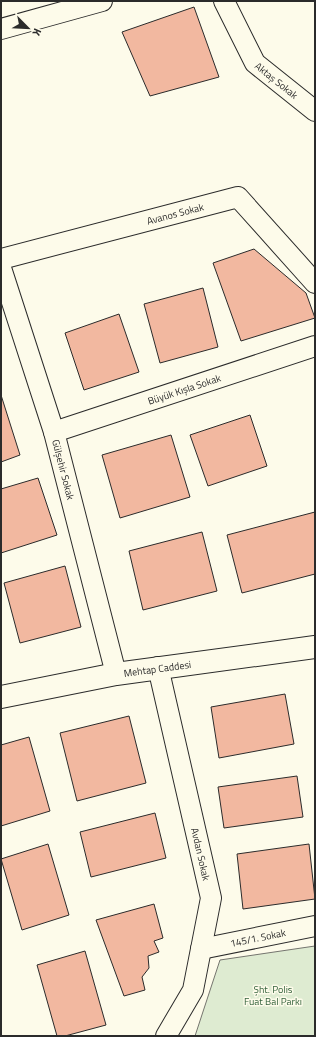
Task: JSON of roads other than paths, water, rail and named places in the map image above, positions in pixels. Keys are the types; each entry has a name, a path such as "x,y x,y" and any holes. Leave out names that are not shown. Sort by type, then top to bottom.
{"main road":[{"name":"Mehtap Caddesi","path":"1,697 116,674 315,647"}],"street":[{"path":"1,29 65,6 102,1"},
{"name":"Aktaş Sokak","path":"224,1 255,63 315,111"},
{"name":"Avanos Sokak","path":"1,260 238,197 315,284"},
{"name":"Gülşehir Sokak","path":"1,268 54,432 116,674"},
{"name":"Büyük Kışla Sokak","path":"54,432 315,346"},
{"name":"Avdan Sokak","path":"158,668 211,898 193,990 166,1036"},
{"name":"145/1. Sokak","path":"201,949 315,926"}],"park label":[{"name":"Şht. Polis Fuat Bal Parkı","path":"273,994"}]}
